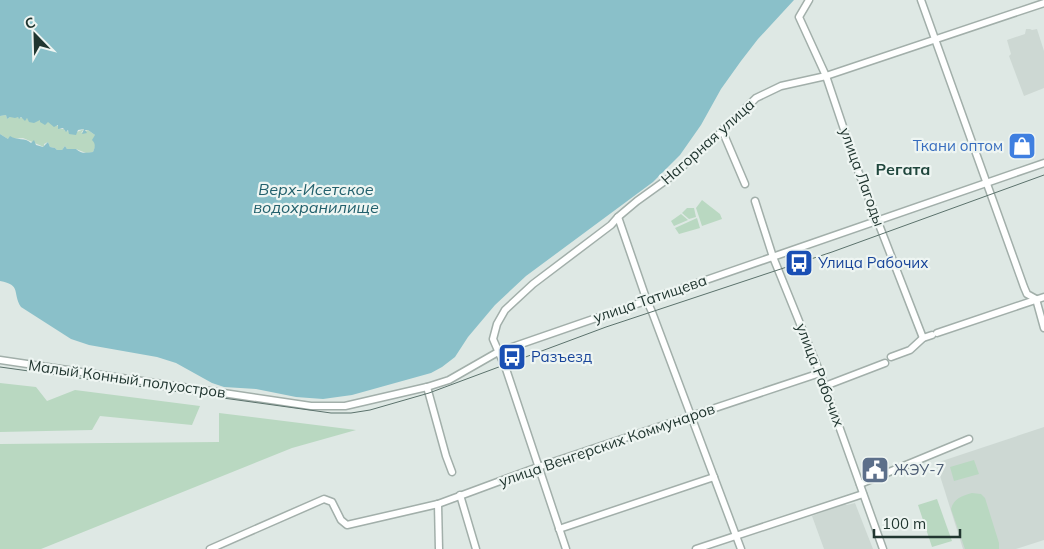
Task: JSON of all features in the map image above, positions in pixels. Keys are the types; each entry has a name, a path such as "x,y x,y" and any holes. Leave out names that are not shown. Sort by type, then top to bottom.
{"street":[{"name":"улица Лагоды","path":"809,0 799,17 826,76 877,221 923,338"},
{"path":"921,0 1027,294 1036,299 1044,328"},
{"name":"Нагорная улица","path":"566,549 506,369 493,339 497,324 505,310 533,284 669,178 710,143 756,98 782,86 826,76 1044,3"},
{"path":"722,130 745,184"},
{"name":"улица Татищева","path":"254,398 311,406 345,406 427,387 449,380 498,352 1044,163"},
{"name":"улица Рабочих","path":"755,201 773,257 825,386 884,549"},
{"path":"618,217 647,300 741,549"},
{"path":"892,357 910,350 923,338 1044,297"},
{"name":"Малый Конный полуостров","path":"0,360 254,398"},
{"path":"825,386 885,363"},
{"name":"улица Венгерских Коммунаров","path":"438,504 538,467 820,373"},
{"path":"427,387 452,472"},
{"path":"860,484 969,439"},
{"path":"558,529 714,477"},
{"path":"696,549 863,494"},
{"path":"460,495 476,549"},
{"path":"210,549 324,499 332,502 341,520 346,525 438,504 439,549"}],"shaded area":[{"path":"1026,29 1037,29 1044,51 1044,88 1024,96 1009,56 1011,54 1007,40 1025,34"},
{"path":"1044,427 1044,540 1016,549 963,549 936,463"},
{"path":"855,503 873,549 824,549 812,516 844,504"}],"green space":[{"path":"6,115 7,119 18,117 53,123 65,131 77,132 84,129 81,133 88,130 95,135 95,147 93,152 86,153 76,149 67,149 65,146 62,150 57,150 50,147 48,142 44,144 44,147 23,138 8,139 0,134 0,116"},
{"path":"702,200 720,214 722,219 702,226 696,208"},
{"path":"687,208 694,208 696,217 689,219 682,213"},
{"path":"681,214 688,220 674,226 671,221"},
{"path":"697,218 700,228 679,234 675,228"},
{"path":"0,383 36,387 47,401 75,390 200,406 192,425 100,416 92,430 0,432"},
{"path":"219,413 356,430 292,448 41,549 0,549 0,444 219,442"},
{"path":"974,460 979,474 954,481 950,467"},
{"path":"972,493 981,494 985,498 999,543 999,549 965,549 951,509 956,500"},
{"path":"937,499 952,541 932,547 918,505"}],"water":[{"name":"Верх-Исетское водохранилище","path":"0,0 794,0 758,39 741,61 721,89 701,125 680,155 653,182 526,276 495,305 468,337 455,357 431,373 352,395 323,399 296,397 256,389 224,387 212,383 176,363 157,357 89,345 71,339 21,307 14,287 0,281 0,134 8,139 10,136 31,143 34,140 36,145 43,147 48,142 50,147 57,150 62,150 65,146 67,149 76,149 86,153 93,152 95,146 92,140 95,135 88,130 85,130 87,133 82,134 84,129 78,130 76,135 69,134 68,130 66,132 63,128 58,129 58,125 54,127 48,122 45,125 40,120 34,123 29,122 27,118 25,121 21,117 19,119 18,117 10,117 7,119 6,115 0,116"}],"tram line":[{"path":"0,367 331,413 351,413 370,410 429,393 606,327 832,252 1044,175"}],"place":[{"name":"Ткани оптом","path":"1022,146"},
{"name":"Улица Рабочих","path":"799,263"},
{"name":"Разъезд","path":"512,357"},
{"name":"ЖЭУ-7","path":"875,470"}],"district":[{"name":"Регата","path":"903,169"}]}
